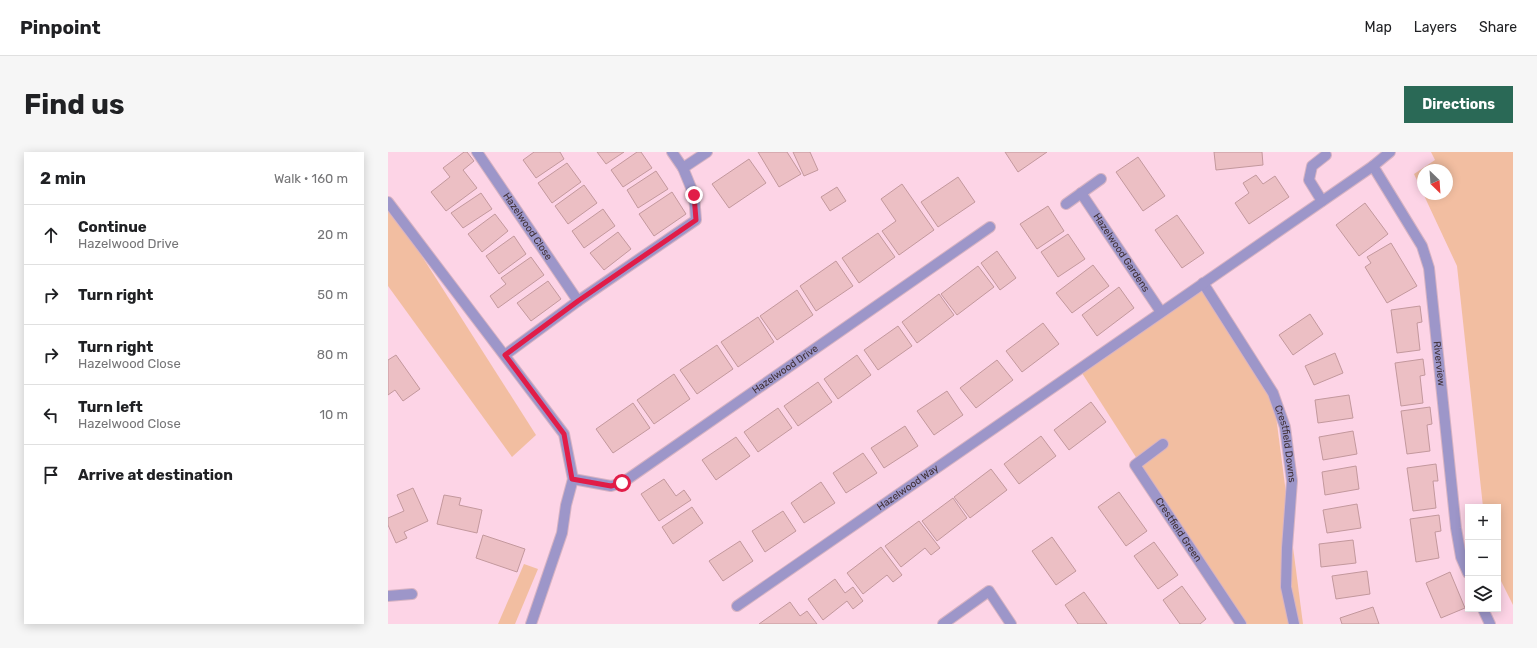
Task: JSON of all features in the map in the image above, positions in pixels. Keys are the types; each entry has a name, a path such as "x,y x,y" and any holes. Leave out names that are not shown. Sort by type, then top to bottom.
{"street":[{"name":"Hazelwood Close","path":"477,152 578,301"},
{"path":"505,355 578,301 696,220 694,195 683,168 672,152"},
{"path":"683,168 708,152"},
{"name":"Hazelwood Way","path":"737,606 1080,370 1161,312 1373,166 1390,152"},
{"path":"1322,201 1309,180 1312,166 1326,155"},
{"name":"Riverview","path":"1373,166 1422,246 1429,268 1456,528 1461,557 1465,567"},
{"path":"1066,204 1101,179"},
{"name":"Hazelwood Gardens","path":"1081,193 1161,312"},
{"path":"388,202 564,434 572,479 562,533 531,624"},
{"name":"Hazelwood Drive","path":"572,479 611,486 622,483 990,227"},
{"name":"Crestfield Downs","path":"1203,284 1273,393 1284,427 1292,481 1287,548 1286,587 1294,624"},
{"name":"Crestfield Green","path":"1163,444 1135,465 1242,624"},
{"path":"943,624 989,591 1012,624"},
{"path":"388,596 412,594"},
{"path":"1484,612 1490,624"}],"shaded area":[{"path":"1431,152 1513,152 1513,605 1501,581 1501,504 1483,504 1457,266 1426,200 1453,200 1453,164 1429,164 1435,160"},
{"path":"1417,172 1417,180 1414,174"},
{"path":"388,203 536,435 512,457 388,286"},
{"path":"1203,283 1273,393 1303,624 1243,624 1080,370"},
{"path":"524,564 538,569 515,624 498,624"}],"building":[{"path":"464,152 467,152 474,161 463,170 477,188 446,211 431,192 450,177 443,168"},
{"path":"534,152 560,152 564,159 536,178 523,160"},
{"path":"597,152 624,152 606,164"},
{"path":"637,152 641,152 652,168 623,187 611,170"},
{"path":"758,152 787,152 801,174 779,187"},
{"path":"793,152 810,152 818,170 804,176"},
{"path":"1005,152 1047,152 1018,172"},
{"path":"1214,152 1262,152 1263,165 1216,170"},
{"path":"1138,157 1165,196 1143,211 1116,172"},
{"path":"749,159 766,183 729,208 712,184"},
{"path":"567,163 581,182 552,203 538,183"},
{"path":"656,171 668,189 638,208 627,190"},
{"path":"1256,175 1263,184 1275,176 1289,197 1249,224 1235,203 1249,193 1243,183"},
{"path":"958,177 975,202 938,227 921,202"},
{"path":"902,184 934,230 899,255 882,231 896,221 881,199"},
{"path":"584,185 597,203 568,224 555,206"},
{"path":"837,187 846,201 830,211 821,197"},
{"path":"672,192 686,214 654,236 639,214"},
{"path":"481,193 492,209 463,228 451,213"},
{"path":"1365,203 1388,234 1359,256 1336,225"},
{"path":"1048,206 1064,231 1037,249 1020,224"},
{"path":"603,209 615,226 584,248 572,231"},
{"path":"495,214 508,231 482,252 468,234"},
{"path":"1177,215 1204,253 1182,268 1155,230"},
{"path":"618,232 631,249 604,270 590,253"},
{"path":"878,233 895,257 859,283 842,258"},
{"path":"1068,234 1085,259 1058,277 1041,252"},
{"path":"514,236 526,254 499,274 486,256"},
{"path":"1391,243 1417,286 1387,303 1365,267 1371,263 1367,257"},
{"path":"997,251 1016,278 1000,290 981,263"},
{"path":"531,257 544,275 498,308 490,296 506,284 501,278"},
{"path":"836,261 853,286 816,311 800,286"},
{"path":"1093,265 1109,286 1072,313 1056,293"},
{"path":"978,266 994,287 957,315 941,294"},
{"path":"548,281 561,299 531,321 517,303"},
{"path":"1119,287 1134,308 1097,336 1082,315"},
{"path":"797,290 813,315 777,340 760,316"},
{"path":"939,294 954,315 917,343 902,322"},
{"path":"1420,306 1422,322 1417,323 1420,350 1397,353 1391,310"},
{"path":"1310,314 1323,334 1293,355 1279,335"},
{"path":"758,317 774,342 738,367 721,342"},
{"path":"1043,323 1059,344 1022,372 1006,351"},
{"path":"898,326 912,346 878,370 864,350"},
{"path":"717,345 733,369 697,394 680,370"},
{"path":"1335,353 1343,373 1314,385 1305,366"},
{"path":"396,355 420,389 403,401 395,390 388,395 388,360"},
{"path":"857,355 871,375 838,399 824,379"},
{"path":"1423,359 1425,375 1420,376 1423,403 1401,406 1395,363"},
{"path":"997,360 1013,380 976,408 960,388"},
{"path":"674,374 690,399 654,424 637,400"},
{"path":"818,382 832,402 798,426 784,406"},
{"path":"947,391 963,415 934,435 917,411"},
{"path":"1349,395 1353,418 1318,423 1315,400"},
{"path":"1091,402 1106,422 1069,450 1054,430"},
{"path":"633,403 650,428 613,453 596,429"},
{"path":"1430,407 1432,424 1427,425 1430,451 1407,454 1401,411"},
{"path":"778,408 792,428 758,452 744,432"},
{"path":"905,426 918,446 884,468 871,448"},
{"path":"1353,431 1357,454 1323,460 1319,437"},
{"path":"1041,436 1056,456 1019,484 1004,464"},
{"path":"736,437 750,456 716,480 702,460"},
{"path":"863,453 877,473 846,493 833,473"},
{"path":"1436,464 1438,481 1433,481 1436,508 1413,511 1407,468"},
{"path":"1356,466 1359,489 1325,495 1322,472"},
{"path":"991,469 1007,490 970,518 954,497"},
{"path":"664,479 676,496 684,490 691,500 659,521 641,494"},
{"path":"821,482 835,503 804,523 791,503"},
{"path":"413,488 428,521 404,532 407,538 396,543 388,525 388,518 404,511 397,495"},
{"path":"1119,492 1147,531 1126,546 1098,507"},
{"path":"444,495 461,498 459,505 482,510 477,533 437,524"},
{"path":"953,498 967,518 937,541 922,521"},
{"path":"1357,504 1361,528 1327,533 1323,510"},
{"path":"692,507 703,523 673,544 662,527"},
{"path":"783,511 796,531 765,552 752,531"},
{"path":"1439,515 1441,531 1435,532 1439,558 1416,562 1410,519"},
{"path":"919,521 940,548 931,555 925,548 901,567 885,546"},
{"path":"483,535 525,549 517,572 476,558"},
{"path":"1052,537 1076,571 1056,585 1032,551"},
{"path":"1353,540 1356,563 1321,567 1319,544"},
{"path":"740,541 753,561 723,581 709,561"},
{"path":"1154,542 1178,575 1158,589 1134,556"},
{"path":"881,547 902,575 893,582 887,575 863,594 847,573"},
{"path":"1367,571 1370,594 1336,599 1332,576"},
{"path":"1450,572 1465,608 1441,618 1426,583"},
{"path":"835,579 845,593 853,587 863,601 853,609 847,601 823,620 808,599"},
{"path":"1182,586 1206,619 1200,624 1180,624 1163,600"},
{"path":"1084,592 1107,624 1078,624 1065,605"},
{"path":"790,602 800,616 807,611 817,624 759,624"},
{"path":"1373,607 1379,624 1342,624 1340,618"}],"route":[{"path":"622,483 611,486 572,479 564,434 505,355 578,301 696,220 694,195"}]}
